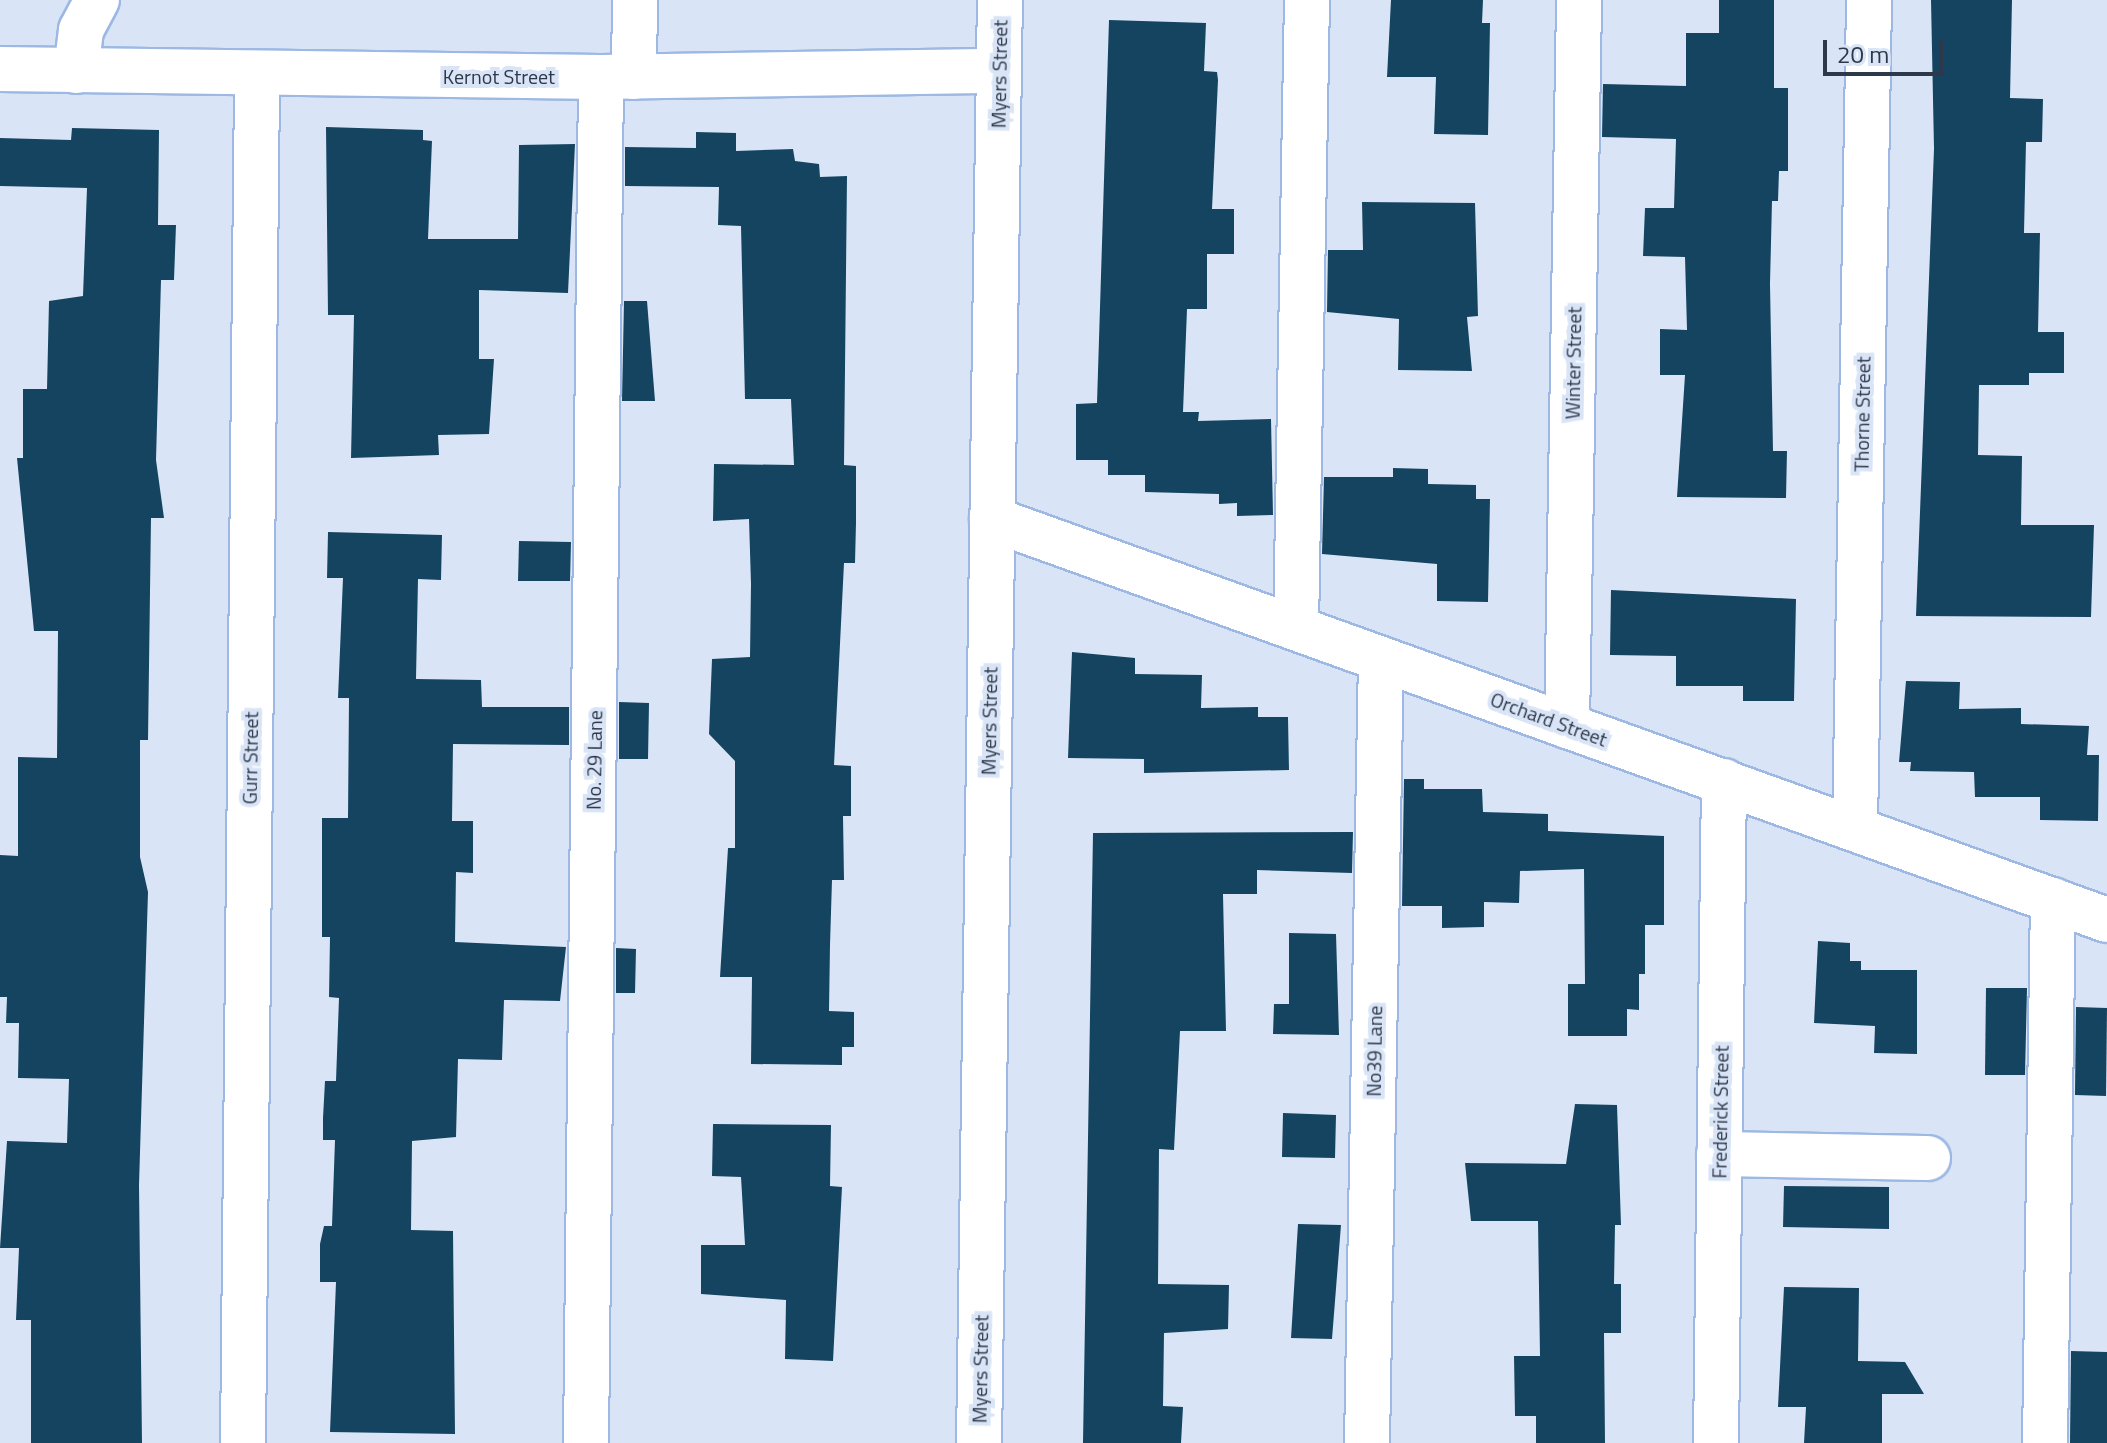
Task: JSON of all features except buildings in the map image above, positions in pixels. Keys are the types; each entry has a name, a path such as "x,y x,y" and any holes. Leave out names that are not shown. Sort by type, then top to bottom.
{"street":[{"path":"76,71 81,30 97,0"},
{"name":"No. 29 Lane","path":"586,1443 618,77 635,0"},
{"name":"Myers Street","path":"979,1443 1000,0"},
{"path":"1296,628 1307,0"},
{"name":"Winter Street","path":"1567,726 1579,0"},
{"name":"Thorne Street","path":"1855,828 1869,0"},
{"name":"Kernot Street","path":"0,69 618,77 999,71"},
{"name":"Gurr Street","path":"243,1443 257,74"},
{"name":"Orchard Street","path":"992,519 2107,920"},
{"name":"No39 Lane","path":"1367,1443 1381,659"},
{"name":"Frederick Street","path":"1716,1443 1724,781"},
{"path":"2045,1443 2053,900"},
{"path":"1719,1154 1928,1158"}]}
